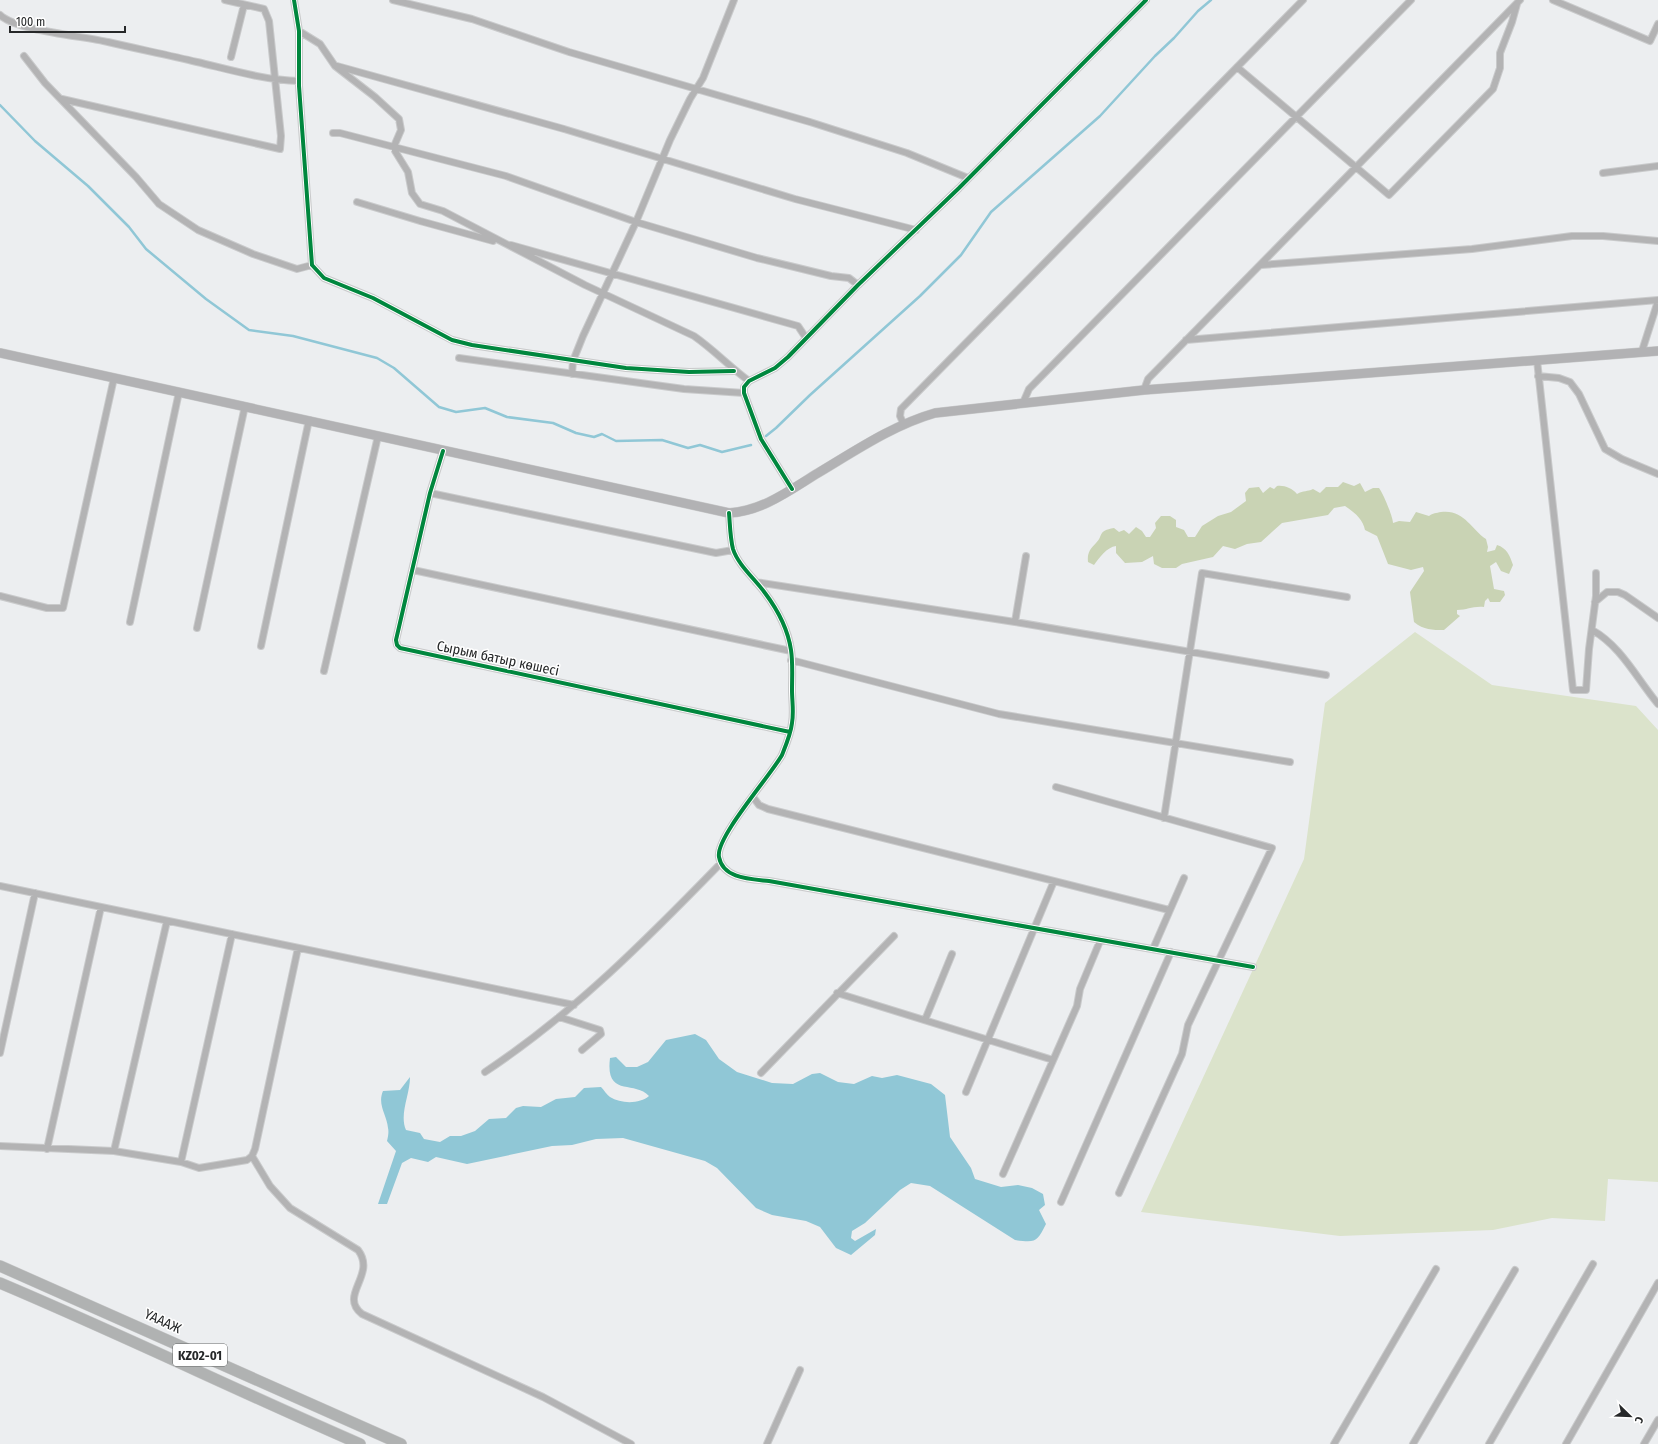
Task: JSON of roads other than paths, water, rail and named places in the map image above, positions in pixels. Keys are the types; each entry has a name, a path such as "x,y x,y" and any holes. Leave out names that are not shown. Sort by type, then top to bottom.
{"highway":[{"name":"ҮАААЖ","path":"0,1266 81,1300 401,1444"},
{"name":"KZ02-01","path":"0,1283 81,1317 202,1374 360,1444"}],"main road":[{"path":"0,353 730,513 759,507 904,424 935,413 1144,390 1642,351 1658,351"}],"street":[{"path":"62,99 280,149 281,136 269,21 264,9 225,0"},
{"path":"294,0 299,31 299,81 312,265 324,278 373,298 452,340 472,345 573,361 666,371 734,371"},
{"path":"393,0 472,19 569,52 877,143 968,178"},
{"path":"572,374 573,361 636,222 678,123 697,90 734,0"},
{"path":"792,489 768,453 761,439 744,393 744,387 750,381 775,368 788,357 858,285 916,230 1146,0"},
{"path":"904,424 900,416 901,409 1303,0"},
{"path":"1023,404 1029,389 1411,0"},
{"path":"1553,0 1650,41 1658,24"},
{"path":"1237,67 1389,195 1493,89 1500,68 1500,53 1518,1"},
{"path":"1144,390 1148,379 1357,168 1518,1"},
{"path":"231,57 244,5"},
{"path":"0,15 9,21 46,31 108,42 142,51 275,80 299,81"},
{"path":"299,31 320,44 335,66 375,97 399,119 401,130 395,148 397,157 408,172 412,193 420,204 443,212 603,294 694,336 710,347 734,371 750,381"},
{"path":"24,56 45,83 136,177 159,204 198,230 253,254 296,269 312,265"},
{"path":"335,66 450,96 795,199 916,230"},
{"path":"333,133 340,133 506,176 636,222 757,258 831,276 849,278 858,285"},
{"path":"1603,173 1658,166"},
{"path":"357,202 420,222 513,245 798,326 806,338"},
{"path":"1261,265 1472,249 1572,236 1603,236 1658,241"},
{"path":"1186,340 1658,300 1642,351"},
{"path":"459,358 684,388 744,393"},
{"path":"1537,360 1573,690 1586,690 1595,602 1596,573"},
{"path":"1538,376 1558,378 1570,382 1579,394 1605,449 1622,460 1658,474"},
{"path":"0,596 47,608 63,608 114,378"},
{"path":"130,622 180,392"},
{"path":"197,628 245,406"},
{"path":"260,646 309,420"},
{"path":"324,671 378,436"},
{"name":"Сырым батыр көшесі","path":"443,451 430,492 396,640 397,645 400,648 790,732"},
{"path":"430,492 716,553 733,550"},
{"path":"730,513 733,550 776,612 786,631 791,651 793,707 790,732 782,754 736,819 720,846 718,855 721,863 729,872 741,878 769,881 1253,967"},
{"path":"1015,622 1026,556"},
{"path":"413,570 791,651"},
{"path":"1164,818 1202,572 1347,597"},
{"path":"756,582 1015,622 1326,675"},
{"path":"1595,602 1607,592 1621,593 1658,618"},
{"path":"1592,630 1603,636 1617,651 1658,704"},
{"path":"791,660 999,714 1290,762"},
{"path":"1056,787 1272,848 1188,1025 1182,1054 1119,1194"},
{"path":"753,797 759,805 768,809 1169,910"},
{"path":"485,1072 508,1057 559,1017 624,961 721,863"},
{"path":"1153,949 1184,878"},
{"path":"966,1092 1054,881"},
{"path":"0,886 574,1005"},
{"path":"0,1053 35,893"},
{"path":"47,1149 101,907"},
{"path":"114,1151 167,921"},
{"path":"181,1162 232,934"},
{"path":"761,1073 894,936"},
{"path":"1003,1174 1077,1006 1080,989 1100,941"},
{"path":"0,1146 114,1151 181,1162 199,1168 247,1160 252,1156 298,948"},
{"path":"1061,1202 1171,952"},
{"path":"924,1020 952,954"},
{"path":"838,993 1053,1060"},
{"path":"559,1017 600,1030 601,1034 582,1050"},
{"path":"252,1156 270,1186 290,1208 358,1250 365,1265 353,1300 356,1309 362,1314 538,1395 632,1444"},
{"path":"1489,1444 1593,1264"},
{"path":"1334,1444 1436,1269"},
{"path":"1413,1444 1515,1270"},
{"path":"1566,1444 1658,1283"},
{"path":"768,1444 800,1370"},
{"path":"1644,1444 1658,1420"}],"water":[{"path":"695,1034 706,1040 719,1059 737,1072 772,1083 793,1084 812,1074 820,1073 838,1082 854,1084 872,1076 882,1078 897,1075 931,1084 945,1095 950,1137 971,1168 975,1179 1001,1187 1018,1185 1032,1188 1043,1194 1045,1205 1039,1210 1046,1224 1043,1230 1035,1240 1015,1240 930,1186 911,1183 900,1190 865,1223 852,1231 851,1238 855,1241 876,1229 875,1235 851,1255 836,1248 820,1227 806,1221 772,1215 756,1208 717,1168 705,1161 623,1138 596,1139 572,1145 552,1146 467,1164 436,1157 428,1162 411,1158 402,1163 387,1204 378,1204 396,1151 387,1141 387,1123 381,1101 383,1091 400,1090 410,1077 410,1084 404,1111 404,1124 406,1130 420,1133 424,1139 440,1142 450,1136 461,1136 475,1131 489,1119 506,1118 516,1108 523,1106 541,1107 556,1099 575,1097 584,1088 601,1087 610,1097 619,1101 641,1101 649,1096 643,1091 622,1086 612,1079 610,1058 616,1057 626,1067 637,1067 648,1062 666,1040"}],"waterway":[{"path":"766,436 920,296 961,255 991,212 1100,116 1198,11 1211,0"},
{"path":"0,105 35,141 88,186 129,227 146,249 206,299 249,330 293,336 377,358 394,368 439,407 456,412 485,408 507,417 553,423 576,433 594,437 602,434 616,441 662,440 688,448 700,445 722,452 751,445"}]}
